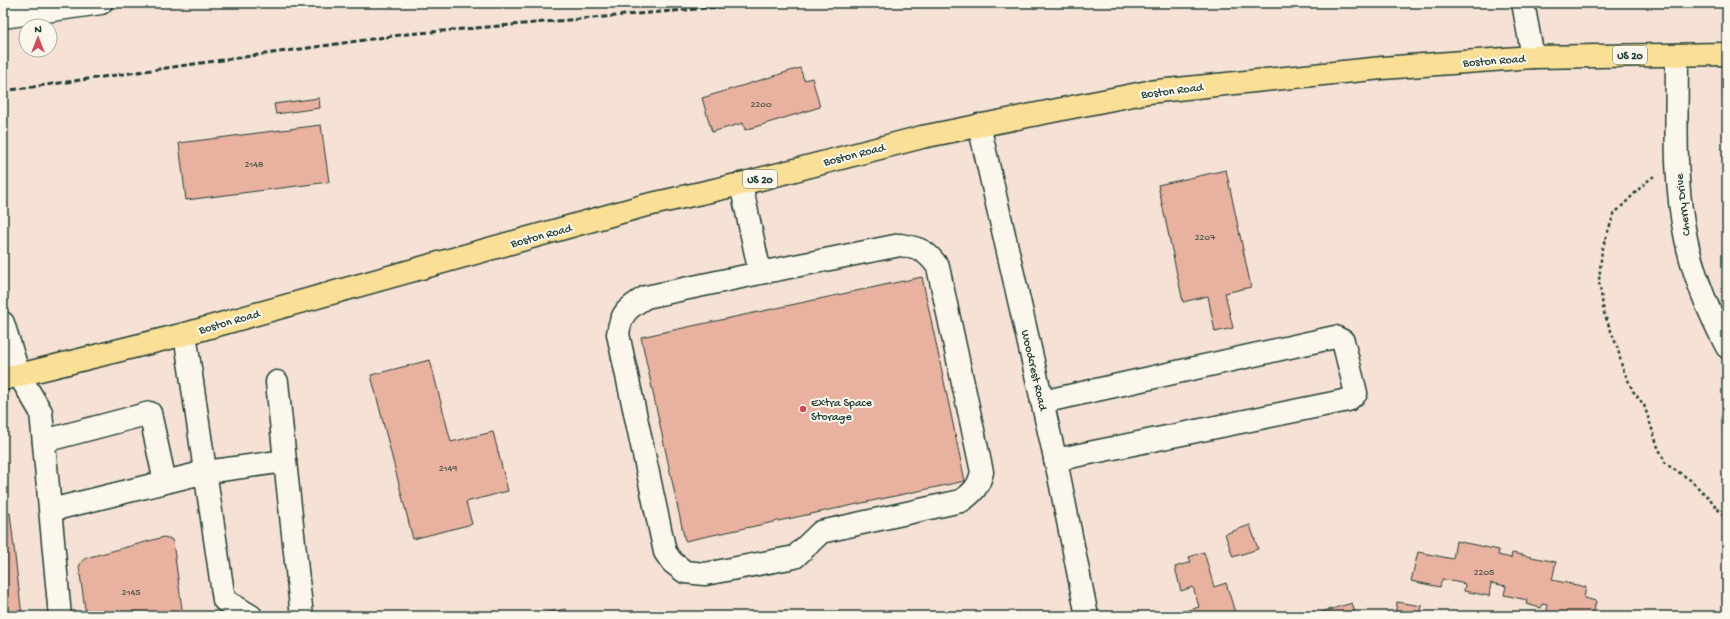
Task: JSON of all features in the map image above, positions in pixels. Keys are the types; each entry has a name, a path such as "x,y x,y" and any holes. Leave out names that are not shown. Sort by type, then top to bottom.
{"main road":[{"name":"Boston Road","path":"11,377 185,334 643,206 741,184 922,137 1148,92 1382,68 1532,57 1727,54"}],"street":[{"path":"3,16 101,3"},
{"path":"1523,3 1532,57"},
{"name":"Cherry Drive","path":"1677,55 1677,159 1680,200 1686,240 1697,279 1712,317 1727,347"},
{"name":"Woodcrest Road","path":"979,125 1055,460 1087,616"},
{"path":"741,184 760,273"},
{"path":"900,245 917,248 930,255 938,267 982,472 979,483 972,494 961,501 821,532 795,557 705,574 686,572 672,562 665,552 618,334 620,320 631,306 646,297 760,273 900,245"},
{"path":"3,323 11,377 41,412 60,616"},
{"path":"185,334 224,600 251,616"},
{"path":"1042,402 1335,337 1344,341 1356,393 1348,400 1055,460"},
{"path":"277,382 302,616"},
{"path":"44,441 150,413 165,482"},
{"path":"51,510 206,472 285,461"}],"path":[{"path":"1677,159 1645,182 1614,214 1602,249 1599,281 1604,313 1618,349 1622,367 1633,391 1644,405 1650,426 1666,464 1689,480 1710,500 1727,521"}],"building":[{"path":"800,68 804,80 812,78 820,107 745,130 743,123 712,132 702,98"},
{"path":"319,98 320,108 276,114 274,104"},
{"path":"321,125 329,182 186,200 179,143"},
{"path":"1226,170 1251,287 1225,293 1233,328 1215,332 1208,296 1183,302 1158,185"},
{"name":"Extra Space Storage","path":"922,277 965,481 685,541 641,337"},
{"path":"430,360 451,442 493,432 508,491 466,502 472,524 413,539 371,375"},
{"path":"10,513 22,616 3,616 3,514"},
{"path":"1250,525 1258,549 1233,557 1225,534"},
{"path":"164,537 171,539 173,542 183,616 86,616 79,567 82,561 86,558"},
{"path":"1456,541 1499,550 1498,555 1511,558 1512,553 1556,562 1552,580 1586,587 1584,598 1596,601 1593,616 1546,615 1548,605 1542,604 1541,608 1526,604 1527,600 1504,595 1506,586 1491,583 1489,596 1464,591 1465,584 1442,579 1440,587 1411,581 1418,552 1453,559"},
{"path":"1204,552 1214,587 1226,583 1236,616 1188,616 1186,611 1199,607 1193,587 1181,591 1175,567 1191,562 1189,557"},
{"path":"1397,602 1422,606 1420,616 1395,616"},
{"path":"1352,603 1356,616 1308,616"},
{"path":"566,609 567,616 536,616 536,614"}],"railway":[{"path":"3,91 407,34 765,3"}],"place":[{"name":"Extra Space Storage","path":"803,409"}]}
